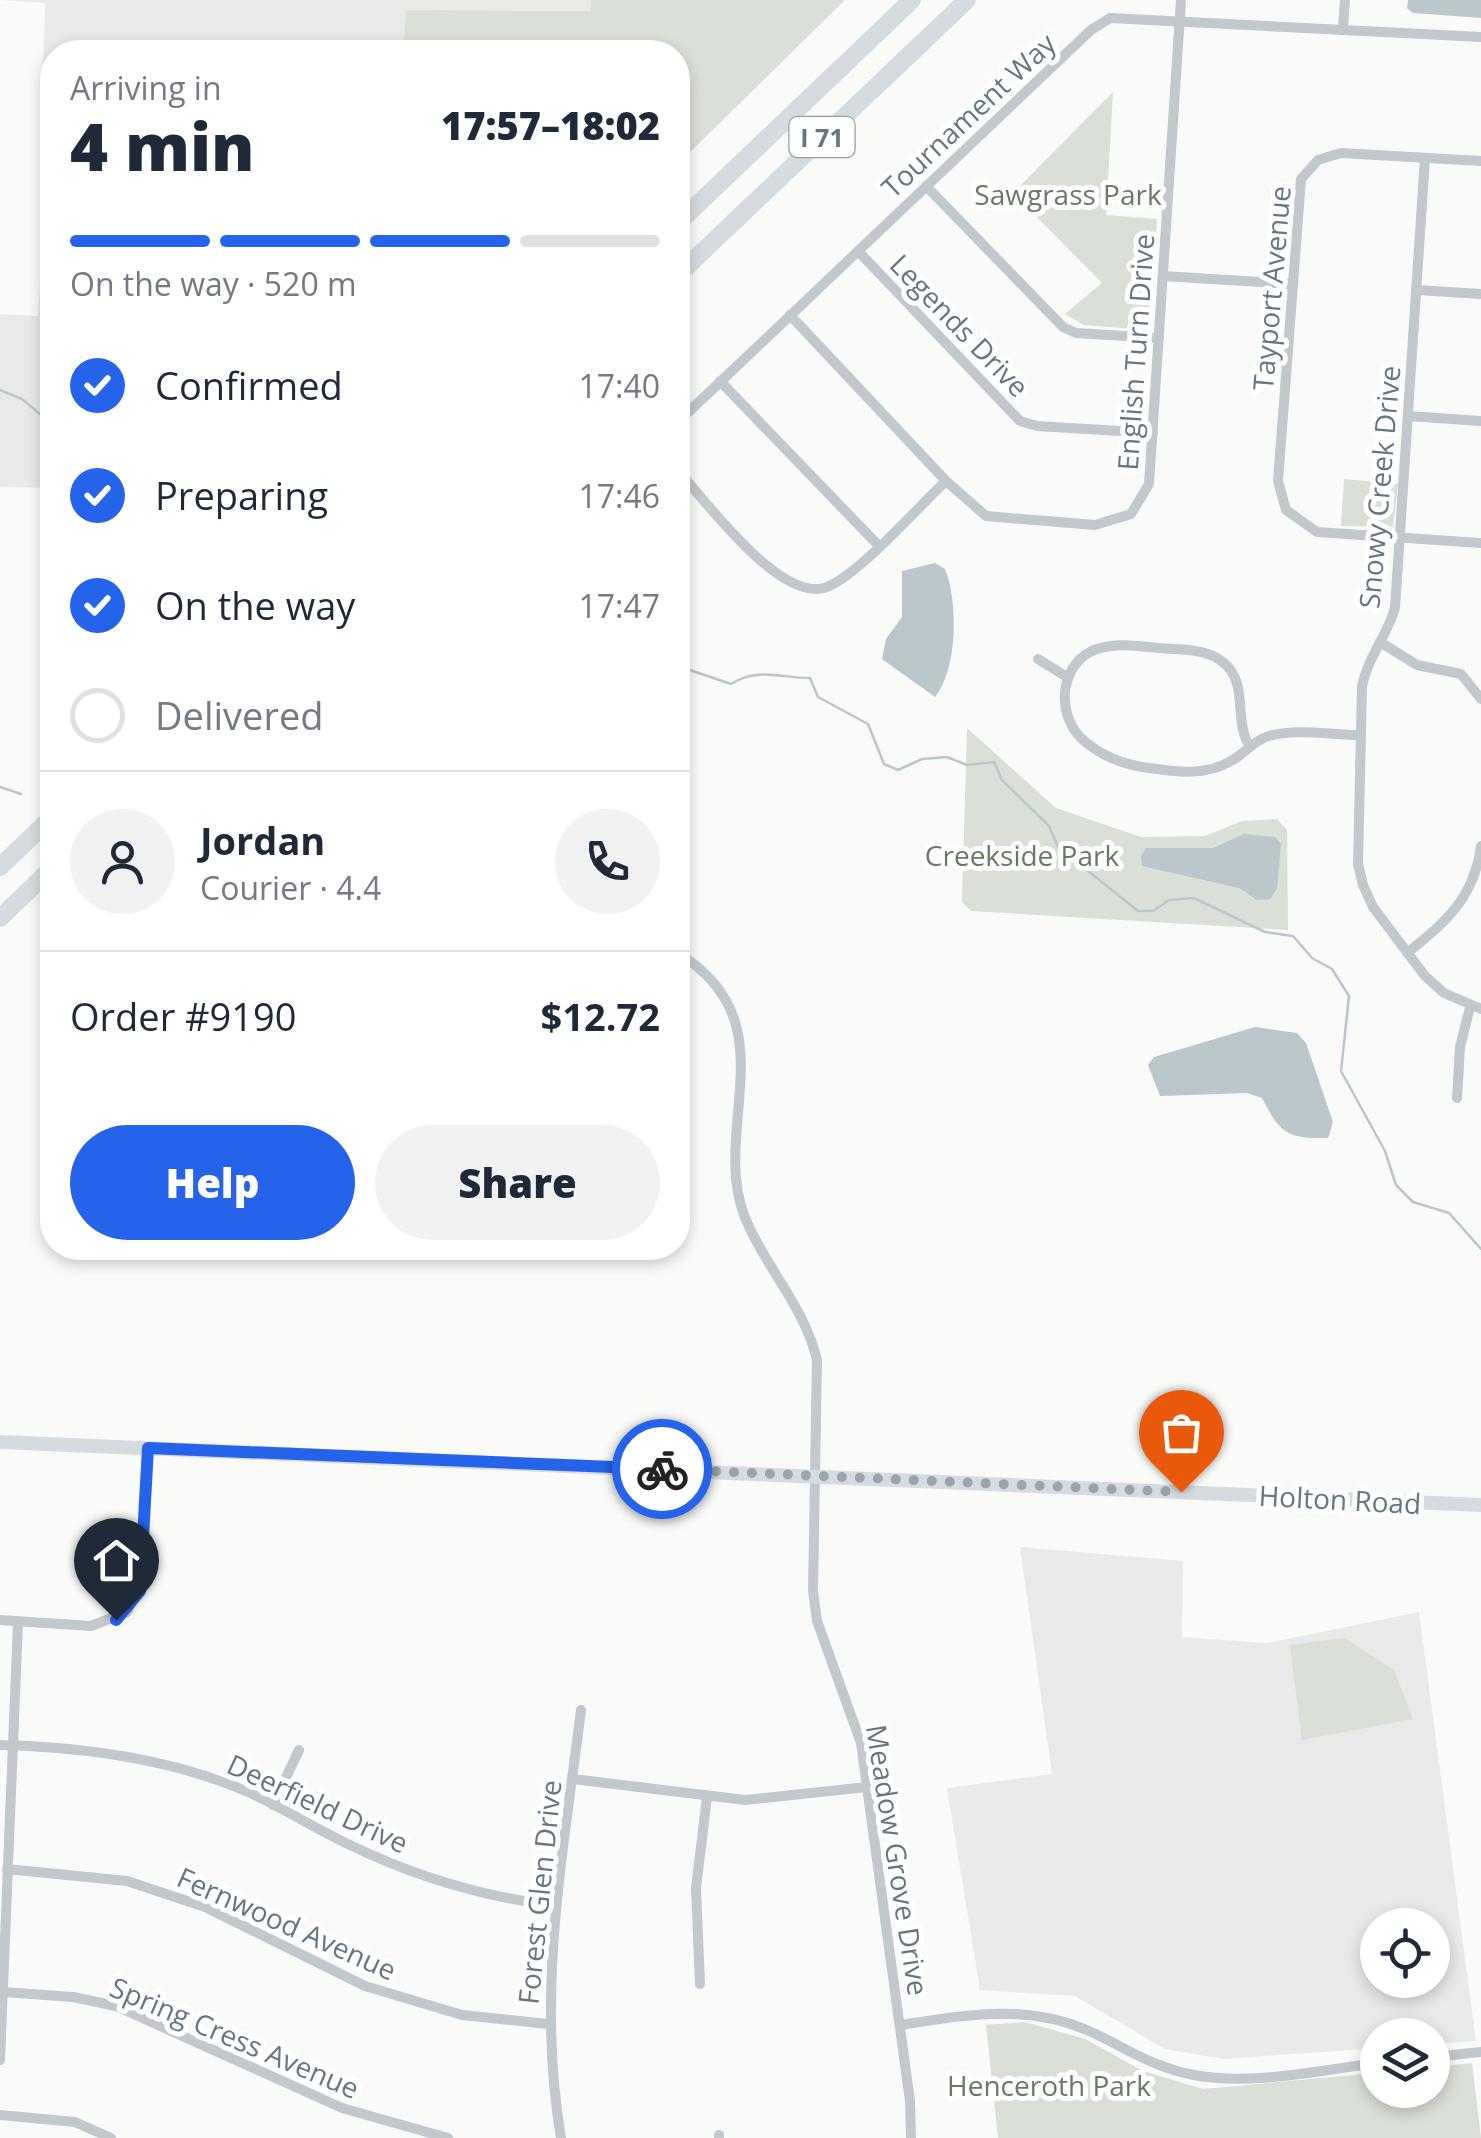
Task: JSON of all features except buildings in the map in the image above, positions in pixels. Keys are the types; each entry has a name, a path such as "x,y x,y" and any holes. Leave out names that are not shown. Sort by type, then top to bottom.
{"highway":[{"name":"I 71","path":"690,212 912,0"},
{"name":"I 71","path":"690,264 967,0"},
{"path":"0,867 40,829"},
{"path":"0,918 40,880"}],"street":[{"name":"English Turn Drive","path":"790,315 946,481 974,508 991,518 1105,524 1132,514 1149,484 1181,0"},
{"path":"1343,28 1345,0"},
{"name":"Tournament Way","path":"690,410 1099,24 1122,16 1481,37"},
{"name":"Tayport Avenue","path":"1400,538 1328,534 1300,523 1286,510 1278,481 1298,194 1308,170 1318,160 1341,153 1481,162"},
{"name":"Snowy Creek Drive","path":"1425,158 1395,608 1368,660 1362,686 1359,874 1373,907 1407,952 1444,993 1476,1008"},
{"path":"926,186 1063,327 1076,332 1159,338"},
{"name":"Legends Drive","path":"858,251 1020,420 1036,426 1153,433"},
{"path":"1163,276 1291,284"},
{"path":"1416,290 1481,294"},
{"path":"720,381 878,545"},
{"path":"1408,416 1481,420"},
{"path":"690,483 777,576 794,586 822,589 834,584 946,481"},
{"path":"1400,538 1481,543"},
{"path":"1380,642 1416,666 1461,674 1481,699"},
{"path":"1250,747 1237,715 1237,682 1217,657 1200,651 1106,646 1080,658 1066,677 1065,700 1072,728 1084,742 1126,764 1208,771 1250,747 1264,737 1360,735"},
{"path":"1038,659 1066,677"},
{"path":"1407,952 1462,904 1472,886 1481,846"},
{"name":"Meadow Grove Drive","path":"690,964 711,983 740,1042 744,1068 739,1197 750,1227 814,1347 819,1381 813,1591 817,1621 857,1726 900,2025 911,2138"},
{"path":"1458,1098 1460,1047 1476,1008"},
{"name":"Holton Road","path":"0,1442 1481,1505"},
{"path":"0,1620 104,1624 134,1602 142,1578 148,1448"},
{"path":"0,2060 6,1745 18,1623"},
{"name":"Forest Glen Drive","path":"561,2138 548,2024 556,1906 582,1710"},
{"name":"Deerfield Drive","path":"6,1745 157,1763 212,1779 349,1844 446,1884 556,1906"},
{"path":"273,1805 299,1750"},
{"path":"572,1779 707,1797 766,1800 867,1787"},
{"path":"700,1984 696,1888 707,1797"},
{"name":"Fernwood Avenue","path":"6,1869 127,1881 205,1907 366,1986 462,2015 548,2024"},
{"name":"Spring Cress Avenue","path":"3,1992 73,1997 116,2006 342,2108 448,2138"},
{"path":"900,2025 988,2012 1029,2013 1093,2032 1147,2063 1223,2078 1360,2065"},
{"path":"1450,2055 1481,2052"},
{"path":"0,2115 75,2122 111,2138"}],"shaded area":[{"path":"0,0 591,0 590,11 406,10 404,40 44,40 45,3"},
{"path":"1408,0 1481,0 1481,18 1413,13 1407,8"},
{"path":"40,286 40,488 0,487 0,314 38,316"},
{"path":"935,563 945,569 949,583 954,634 948,670 935,697 882,659 886,639 902,617 902,571"},
{"path":"1244,834 1275,837 1281,844 1277,889 1270,899 1257,900 1239,888 1142,866 1141,856 1146,848 1213,848"},
{"path":"1255,1027 1297,1033 1306,1043 1333,1122 1328,1138 1286,1132 1262,1098 1247,1093 1160,1096 1148,1065 1154,1057"},
{"path":"1020,1547 1183,1561 1182,1637 1267,1643 1419,1612 1476,2041 1450,2043 1450,2018 1360,2018 1360,2049 1223,2059 1165,2049 1075,1996 980,1990 947,1788 1052,1774"}],"green space":[{"path":"591,0 845,0 690,152 690,40 404,40 406,10 590,11"},
{"name":"Sawgrass Park","path":"1113,92 1106,215 1157,219 1148,330 1084,325 1065,314 1102,283 1013,193"},
{"path":"1344,479 1398,484 1393,527 1341,526"},
{"name":"Creekside Park","path":"967,728 1056,808 1141,837 1205,836 1242,821 1277,819 1287,830 1288,930 971,911 962,902"},
{"path":"1344,1638 1394,1670 1413,1719 1302,1740 1290,1645"},
{"name":"Henceroth Park","path":"1025,2022 1085,2039 1143,2071 1203,2089 1360,2075 1360,2108 1450,2108 1450,2065 1472,2063 1481,2138 998,2138 986,2025"}],"waterway":[{"path":"0,390 22,399 40,414"},
{"path":"690,670 731,684 760,675 810,678 818,697 868,724 884,764 898,770 922,759 947,757 967,765 994,762 1002,780 1049,826 1058,847 1138,911 1153,911 1169,900 1194,898 1265,932 1293,936 1312,958 1332,969 1349,996 1341,1071 1385,1151 1396,1185 1413,1202 1449,1213 1481,1249"},
{"path":"0,787 21,794"}],"way so far":[{"path":"662,1469 1181,1492"}],"route":[{"path":"116,1620 127,1612 140,1591 148,1448 662,1469"}]}
